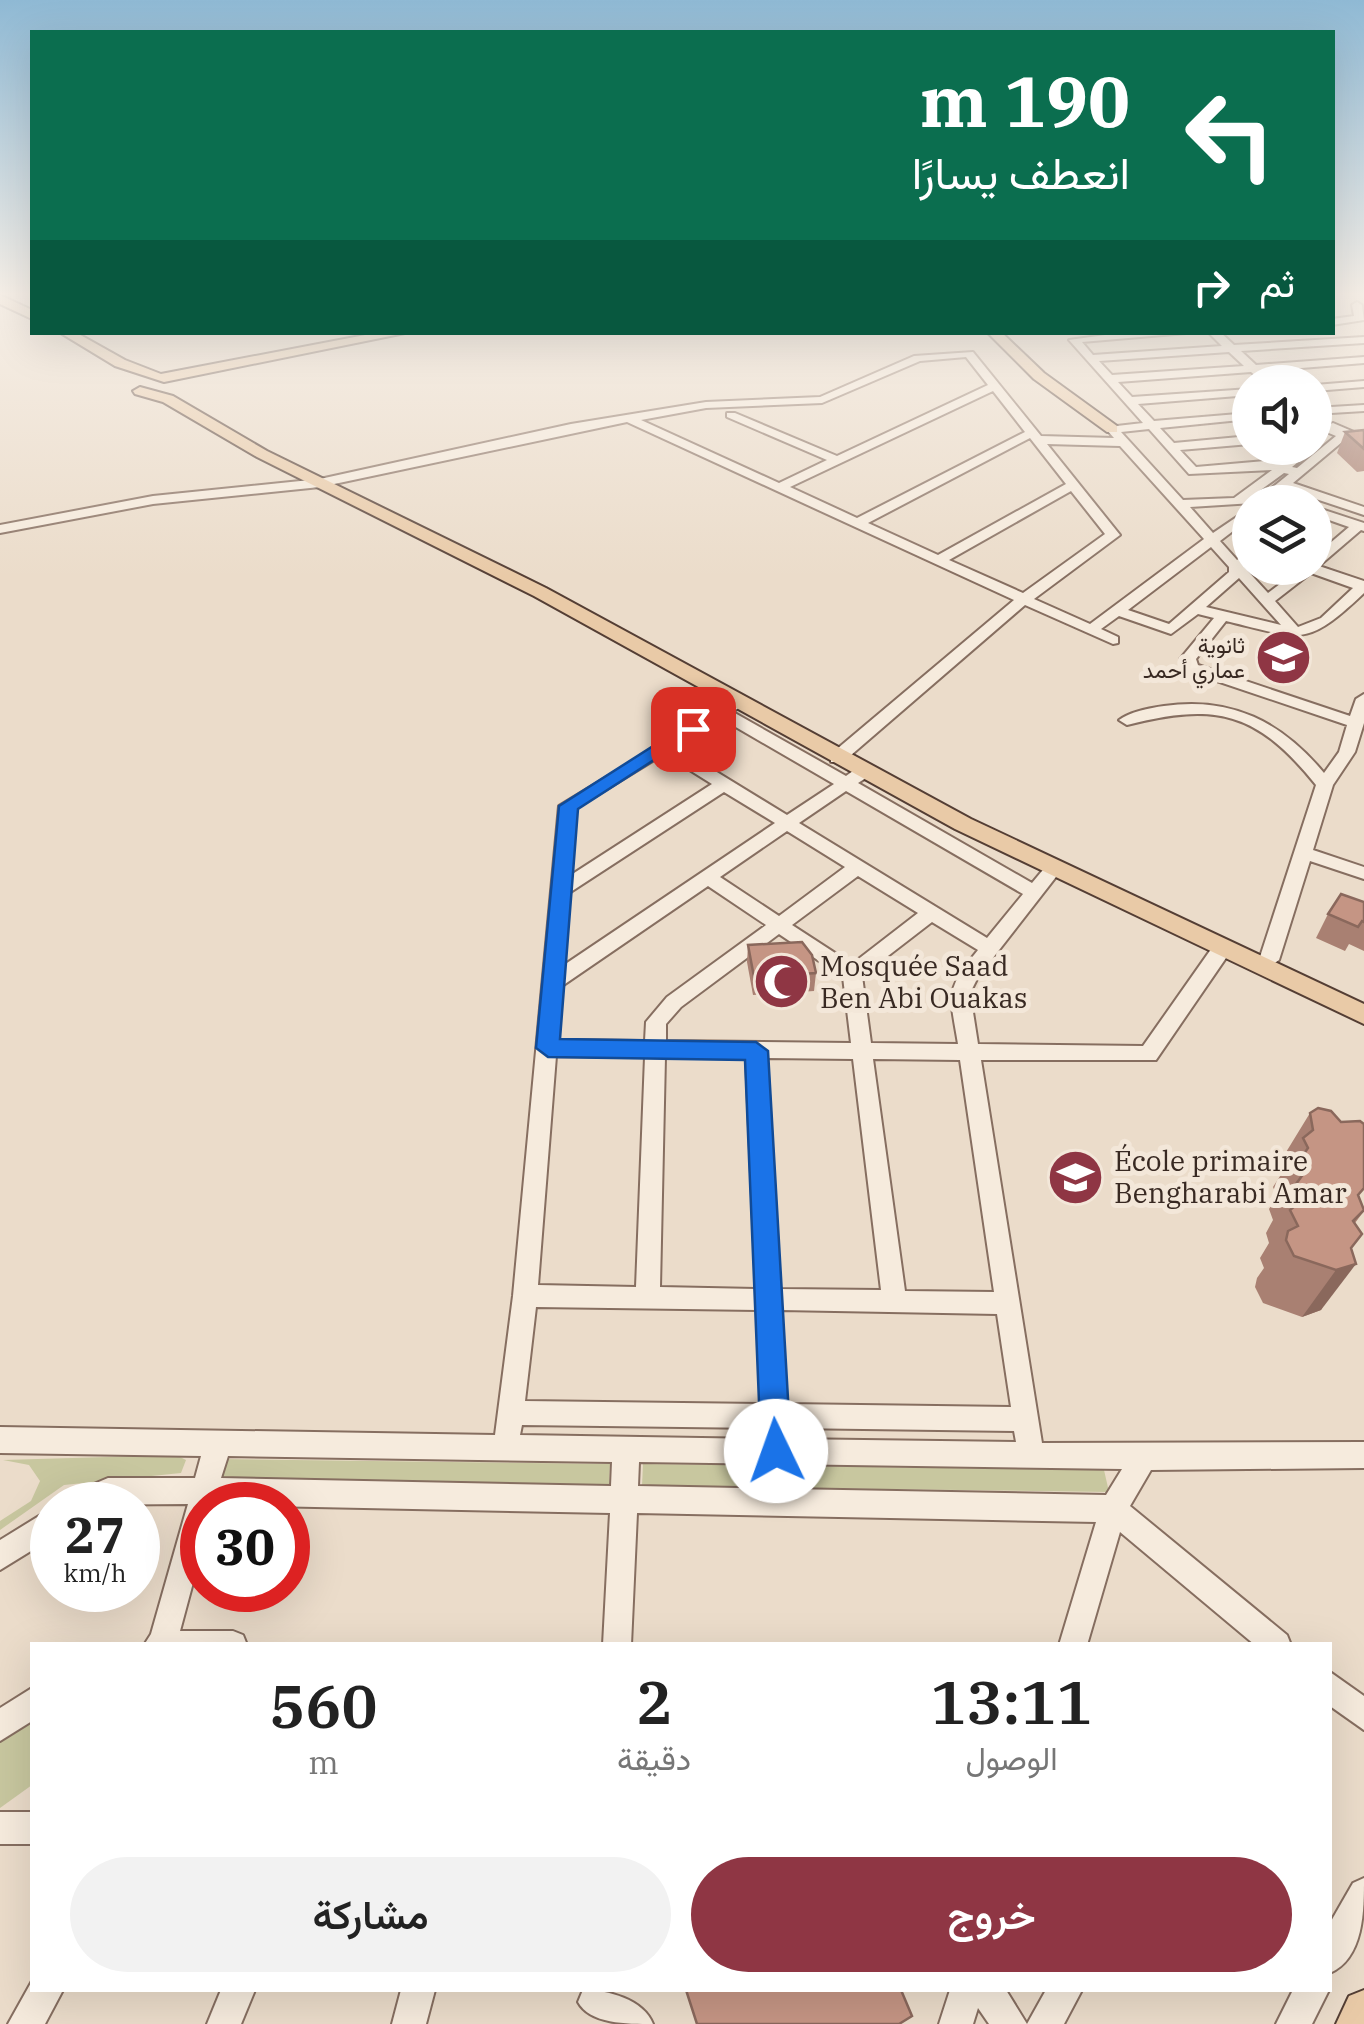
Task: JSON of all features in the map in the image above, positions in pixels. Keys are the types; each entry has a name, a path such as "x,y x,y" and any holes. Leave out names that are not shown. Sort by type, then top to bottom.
{"main road":[{"path":"147,387 540,592 729,707 841,755 1364,1004"},
{"path":"170,387 324,481 530,578 841,755 855,778 1364,1015"},
{"path":"1055,387 1112,429"},
{"path":"1357,2024 1364,2011"}],"street":[{"path":"0,529 174,497 324,481 628,418 726,402 822,400 849,387"},
{"path":"780,488 991,387"},
{"path":"841,755 1023,600 1113,535 998,387"},
{"path":"1116,387 1193,470 1282,467 1300,472"},
{"path":"1128,400 1232,393"},
{"path":"1332,410 1364,408"},
{"path":"732,414 837,460"},
{"path":"1112,429 1232,417"},
{"path":"628,418 1113,640"},
{"path":"1332,433 1364,424"},
{"path":"1112,429 1232,565"},
{"path":"858,524 1036,436 1123,442"},
{"path":"1169,446 1232,441"},
{"path":"1259,485 1285,465"},
{"path":"1286,485 1305,465"},
{"path":"937,561 1074,484"},
{"path":"1178,504 1232,502"},
{"path":"1332,507 1362,521"},
{"path":"1332,514 1362,521"},
{"path":"1332,548 1362,521"},
{"path":"1091,630 1232,526"},
{"path":"1116,610 1168,631 1232,574"},
{"path":"1196,609 1296,633 1326,621 1363,586 1332,574"},
{"path":"1251,585 1296,633"},
{"path":"1267,601 1288,585"},
{"path":"1221,618 1188,659 1192,668 1356,723"},
{"path":"1269,960 1325,785 1346,752 1364,699"},
{"path":"1128,720 1184,706 1252,718 1293,744 1325,785"},
{"path":"506,1447 526,1296 568,806 729,707 855,778 1034,892"},
{"path":"664,746 990,949"},
{"path":"553,982 855,778"},
{"path":"560,891 724,784"},
{"path":"1304,853 1364,873"},
{"path":"648,1298 654,1049 662,1013 858,867"},
{"path":"1031,1455 968,1054 961,985 1053,870"},
{"path":"710,879 852,974 894,1302"},
{"path":"852,974 931,913"},
{"path":"548,1048 1149,1054 1221,950"},
{"path":"756,1051 776,1451"},
{"path":"526,1296 1010,1303"},
{"path":"510,1413 1026,1418"},
{"path":"0,1440 1364,1456"},
{"path":"207,1482 218,1442"},
{"path":"616,1642 626,1448"},
{"path":"1074,1642 1112,1509 1144,1456"},
{"path":"310,1493 1112,1509 1274,1642"},
{"path":"0,1556 30,1536"},
{"path":"162,1642 180,1577"},
{"path":"1332,1689 1364,1715"},
{"path":"0,1726 30,1704"},
{"path":"0,1828 30,1828"},
{"path":"1332,1952 1364,1894"},
{"path":"25,2024 45,1992"},
{"path":"224,2024 237,1992"},
{"path":"409,2024 417,1992"},
{"path":"956,2024 965,1992"},
{"path":"987,1992 1010,2024"},
{"path":"1044,2024 1064,1992"},
{"path":"1293,2024 1311,1992"},
{"path":"594,2005 636,2024"}],"green space":[{"path":"176,1455 186,1460 181,1473 93,1482 40,1482 29,1465 3,1460"},
{"path":"222,1459 610,1464 609,1485 217,1479"},
{"path":"643,1464 1104,1470 1109,1492 642,1486"},
{"path":"30,1502 30,1509 0,1530 0,1521"},
{"path":"30,1717 30,1786 0,1808 0,1738"}],"building":[{"path":"1364,430 1364,449 1345,432"},
{"path":"1341,894 1364,902 1364,922 1358,927 1328,914"},
{"path":"802,942 812,955 816,973 754,977 748,945"},
{"path":"1318,1108 1331,1111 1341,1122 1364,1124 1364,1188 1358,1195 1364,1210 1353,1221 1362,1234 1351,1248 1356,1264 1336,1270 1294,1256 1286,1240 1288,1231 1298,1226 1290,1210 1302,1200 1296,1184 1304,1173 1299,1161 1308,1148 1303,1138 1313,1130 1310,1113"},
{"path":"687,1992 902,1992 912,2016 899,2024 697,2024"}],"place":[{"name":"ثانوية عماري أحمد","path":"1284,658"},
{"name":"Mosquée Saad Ben Abi Ouakas","path":"781,982"},
{"name":"École primaire Bengharabi Amar","path":"1075,1177"}],"route":[{"path":"693,729 568,806 548,1048 756,1051 776,1451"}]}
